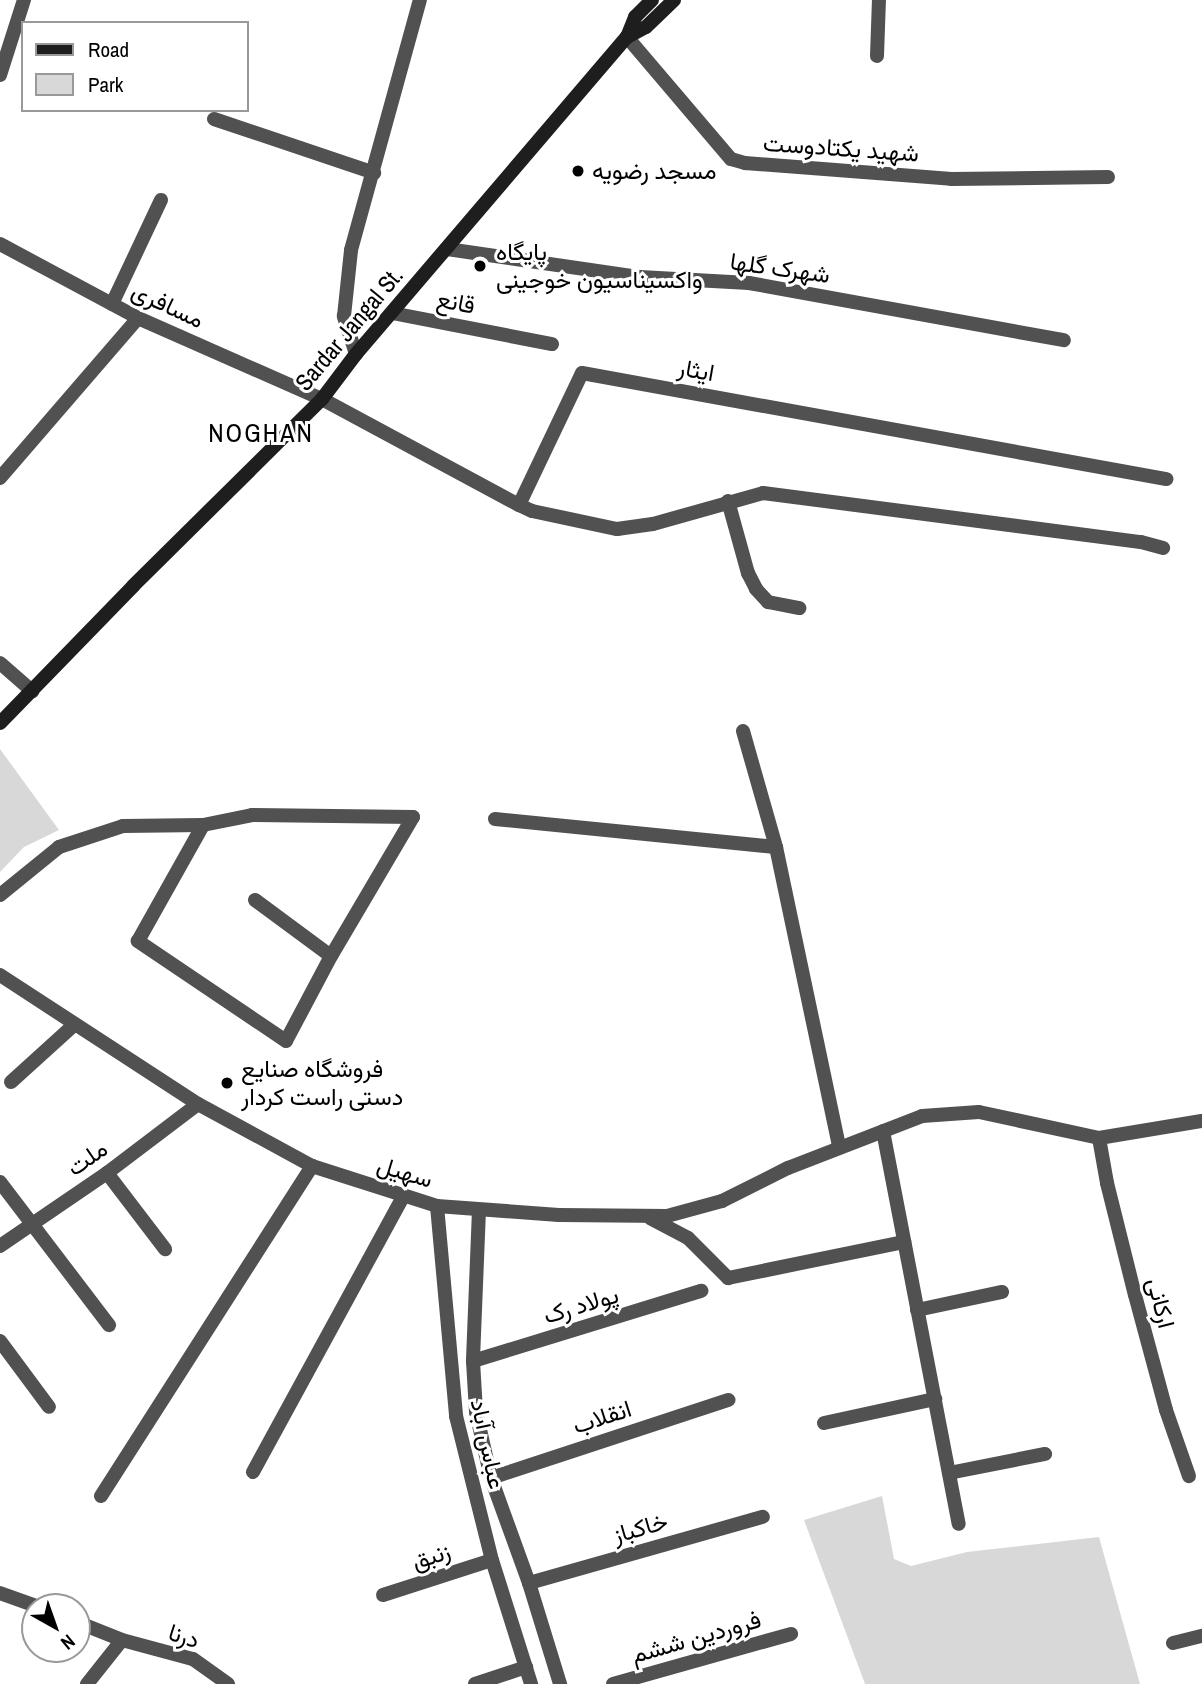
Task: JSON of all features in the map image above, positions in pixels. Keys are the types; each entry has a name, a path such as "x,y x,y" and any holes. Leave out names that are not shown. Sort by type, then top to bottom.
{"main road":[{"path":"627,37 635,18 652,0"},
{"path":"627,37 646,27 674,0"},
{"name":"Sardar Jangal St.","path":"0,723 133,586 322,399 356,354 627,37"}],"street":[{"path":"0,75 24,0"},
{"path":"356,354 344,316 351,250 420,0"},
{"path":"877,56 879,0"},
{"name":"شهید یکتادوست","path":"627,37 731,159 745,163 951,179 1108,177"},
{"path":"214,119 374,173"},
{"path":"112,304 161,200"},
{"name":"مسافری","path":"0,244 138,318 322,399"},
{"name":"شهرک گلها","path":"447,249 640,277 749,283 1064,340"},
{"name":"قانع","path":"392,313 552,344"},
{"path":"0,478 138,318"},
{"name":"ایثار","path":"519,505 582,373 1166,479"},
{"path":"322,399 532,511 617,529 653,524 763,493 1142,542 1163,548"},
{"path":"728,501 748,573 756,589 768,602 799,608"},
{"path":"0,663 32,691"},
{"path":"743,731 776,847 839,1147"},
{"path":"0,895 59,846 123,826 202,825 252,816 414,817 331,956 286,1041 138,941 202,825"},
{"path":"495,818 776,847"},
{"path":"255,900 331,956"},
{"name":"سهیل","path":"0,975 198,1104 312,1166 437,1206 649,1217 722,1201 788,1168 922,1116 979,1112 1099,1138"},
{"path":"11,1083 75,1024"},
{"name":"ملت","path":"0,1246 107,1173 198,1104"},
{"path":"1099,1138 1202,1121"},
{"path":"883,1131 959,1524"},
{"name":"ارکانی","path":"1099,1138 1107,1183 1135,1295 1166,1410 1189,1476"},
{"path":"101,1496 312,1166"},
{"path":"107,1173 165,1249"},
{"path":"0,1182 109,1325"},
{"path":"253,1472 402,1197"},
{"name":"عباس آباد","path":"437,1206 456,1416 492,1560 531,1684"},
{"name":"عباس آباد","path":"478,1210 473,1361 476,1412 491,1478 529,1583 560,1684"},
{"path":"649,1217 688,1238 728,1278 904,1242"},
{"name":"پولاد رک","path":"473,1361 701,1291"},
{"path":"917,1310 1002,1292"},
{"path":"0,1341 49,1407"},
{"path":"824,1423 935,1399"},
{"name":"انقلاب","path":"491,1478 728,1400"},
{"path":"949,1473 1045,1454"},
{"name":"خاکباز","path":"529,1583 764,1517"},
{"name":"زنبق","path":"383,1595 492,1560"},
{"path":"0,1593 21,1601"},
{"name":"درنا","path":"91,1628 122,1640 193,1659 228,1684"},
{"name":"فروردین ششم","path":"613,1684 791,1634"},
{"path":"1173,1643 1202,1636"},
{"path":"87,1684 122,1640"},
{"path":"475,1684 526,1667"}],"green space":[{"path":"0,749 59,830 24,847 0,872"},
{"path":"882,1496 894,1559 911,1566 967,1552 1099,1537 1140,1684 865,1684 804,1520"}],"place":[{"name":"مسجد رضویه","path":"578,171"},
{"name":"پایگاه واکسیناسیون خوجینی","path":"480,266"},
{"name":"فروشگاه صنایع دستی راست کردار","path":"227,1083"}],"district":[{"name":"NOGHAN","path":"261,433"}]}
